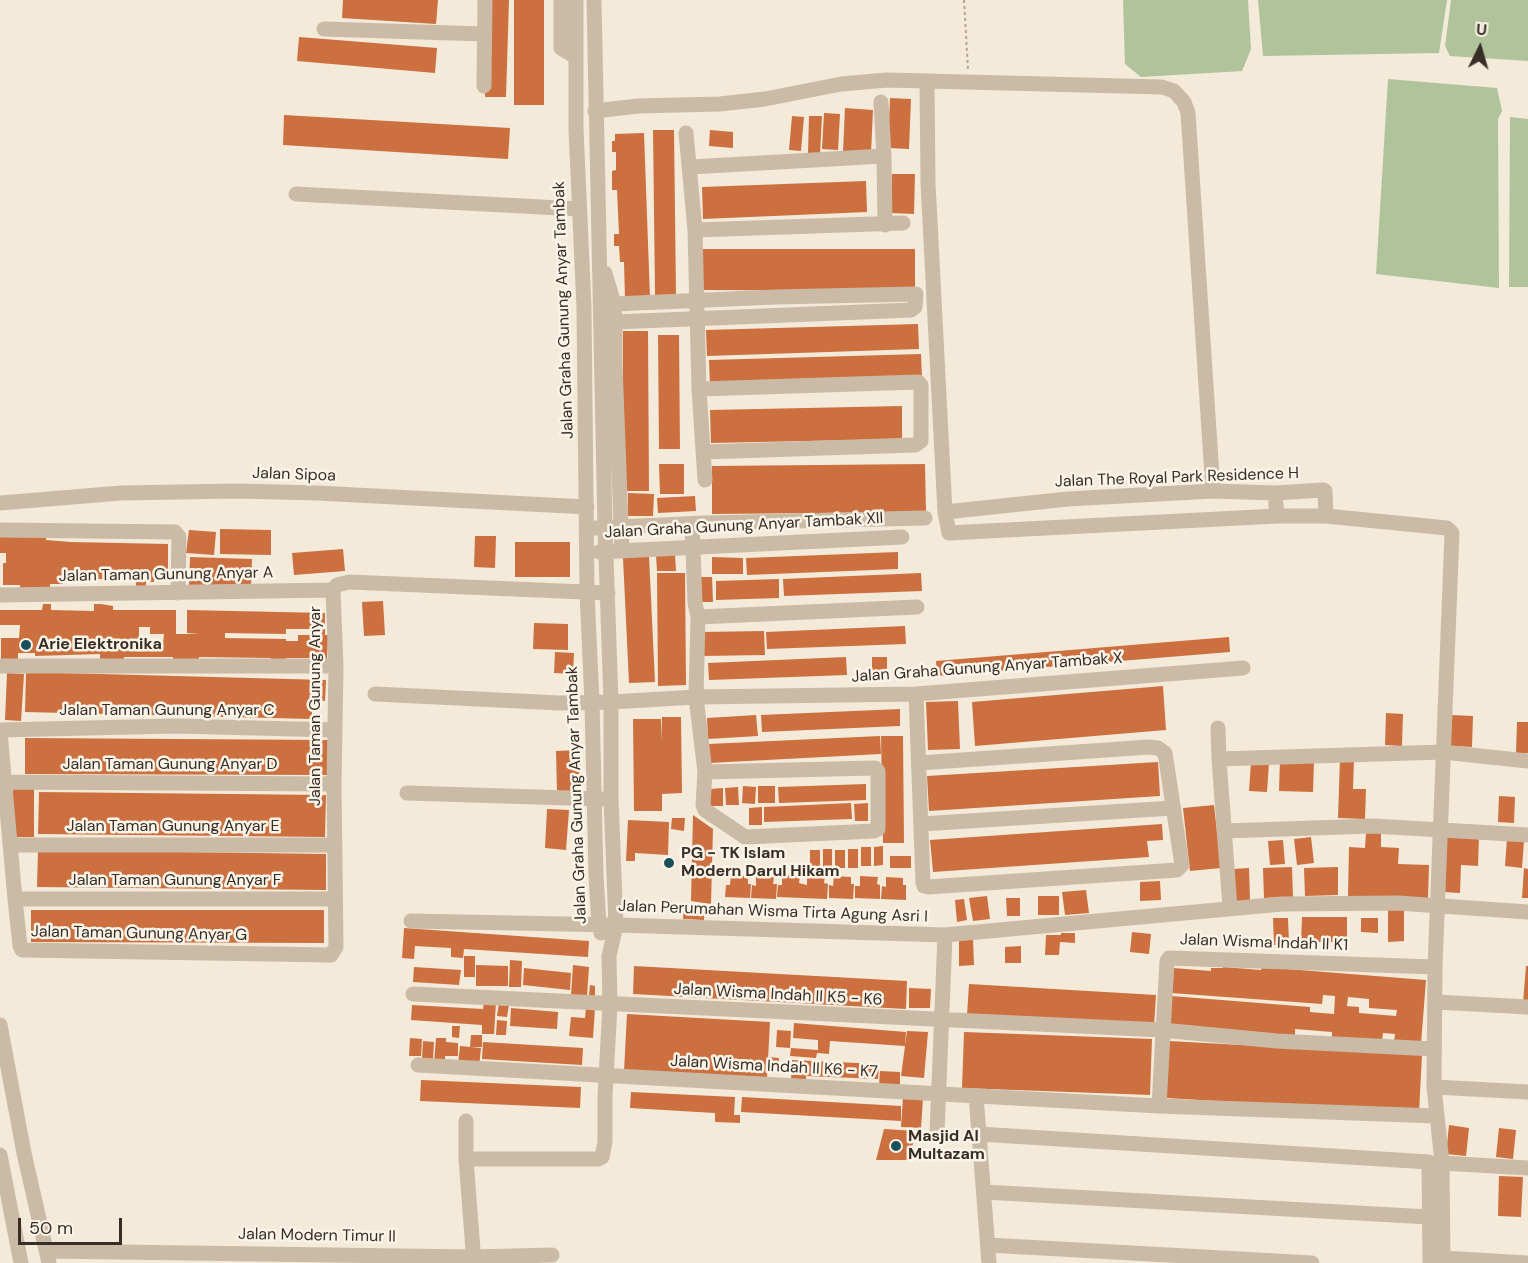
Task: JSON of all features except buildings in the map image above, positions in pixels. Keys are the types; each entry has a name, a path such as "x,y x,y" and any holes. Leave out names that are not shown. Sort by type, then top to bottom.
{"street":[{"path":"484,86 485,0"},
{"path":"561,0 561,48 576,57"},
{"name":"Jalan Graha Gunung Anyar Tambak","path":"576,0 593,798 599,926 609,956"},
{"name":"Jalan Graha Gunung Anyar Tambak","path":"594,0 611,702 611,799 616,925 609,956"},
{"path":"324,29 484,34"},
{"path":"595,111 638,106 720,104 765,99 864,81 1162,87 1179,94 1185,102 1189,124 1213,491"},
{"path":"927,81 928,183 945,512 949,532 1276,502 1326,505"},
{"path":"881,102 885,225"},
{"path":"686,133 696,230 699,389 705,480"},
{"path":"690,167 884,156"},
{"path":"296,194 579,209"},
{"path":"696,230 903,223"},
{"path":"600,262 609,281 614,304 622,551"},
{"path":"614,304 916,294 915,307 911,310 615,322"},
{"path":"699,389 918,382 921,385 921,441 915,445 703,452"},
{"name":"Jalan The Royal Park Residence H","path":"945,512 1068,499 1213,491 1276,502 1323,490 1326,505 1450,530 1452,533 1443,752"},
{"name":"Jalan Sipoa","path":"0,503 121,493 237,491 587,507"},
{"path":"587,528 621,527 692,536 761,524 925,518"},
{"path":"761,524 761,544"},
{"path":"0,530 175,532 179,537 178,592"},
{"path":"692,536 698,617 696,697 705,772 703,805 705,810 745,837 878,829 877,768 705,772"},
{"name":"Jalan Graha Gunung Anyar Tambak XII","path":"587,551 622,551 692,536 761,544 902,537"},
{"name":"Jalan Taman Gunung Anyar","path":"331,955 336,947 334,784 336,666 333,590 337,585 349,582 608,593"},
{"name":"Jalan Taman Gunung Anyar A","path":"0,595 333,590"},
{"path":"698,617 917,608"},
{"path":"0,666 336,666"},
{"name":"Jalan Graha Gunung Anyar Tambak X","path":"375,694 559,703 696,697 916,693 1243,668"},
{"path":"916,693 924,886 1177,870 1182,865 1165,753 1158,748 919,763"},
{"name":"Jalan Taman Gunung Anyar C","path":"0,731 175,726 335,730"},
{"path":"1218,728 1230,909"},
{"name":"Jalan Taman Gunung Anyar G","path":"0,731 22,950 331,955"},
{"path":"1438,1261 1442,1163 1434,1087 1434,1049 1443,752"},
{"path":"1219,759 1443,752 1528,761"},
{"name":"Jalan Taman Gunung Anyar D","path":"6,782 334,784"},
{"path":"407,793 611,799"},
{"path":"921,824 1173,808"},
{"path":"1224,831 1373,826 1528,835"},
{"name":"Jalan Taman Gunung Anyar E","path":"11,845 334,845"},
{"name":"Jalan Taman Gunung Anyar F","path":"15,898 334,899"},
{"name":"Jalan Perumahan Wisma Tirta Agung Asri I","path":"411,921 945,935 1282,904 1398,903 1528,912"},
{"path":"937,1133 945,935"},
{"path":"466,1159 598,1159 602,1157 605,1142 605,1096 608,1076 609,956"},
{"name":"Jalan Wisma Indah II K1","path":"1159,1106 1162,1030 1169,958 1435,967"},
{"name":"Jalan Wisma Indah II K5 - K6","path":"413,994 1162,1030 1277,1041 1434,1049"},
{"path":"1436,1002 1528,1007"},
{"path":"0,1025 48,1257"},
{"name":"Jalan Wisma Indah II K6 - K7","path":"418,1065 1159,1106 1437,1116"},
{"path":"1434,1087 1528,1092"},
{"path":"976,1096 989,1263"},
{"path":"466,1121 466,1159 474,1260"},
{"path":"979,1134 1429,1162 1429,1217 1438,1261"},
{"path":"0,1155 20,1257"},
{"path":"1442,1163 1528,1168"},
{"path":"984,1192 1429,1217"},
{"path":"10,1203 34,1198"},
{"path":"988,1245 1312,1263"},
{"name":"Jalan Modern Timur II","path":"48,1257 474,1260 552,1254"},
{"path":"1438,1261 1527,1263"}],"path":[{"path":"964,0 969,82"}],"green space":[{"path":"1123,0 1248,0 1251,49 1242,71 1141,77 1125,64"},
{"path":"1258,0 1447,0 1439,53 1263,56"},
{"path":"1451,0 1528,0 1528,61 1450,56 1445,46"},
{"path":"1388,79 1497,88 1502,111 1498,119 1499,288 1376,274"},
{"path":"1510,117 1528,119 1528,287 1509,287"}],"place":[{"name":"Arie Elektronika","path":"26,645"},
{"name":"PG - TK Islam Modern Darul Hikam","path":"669,863"},
{"name":"Masjid Al Multazam","path":"896,1146"}]}
